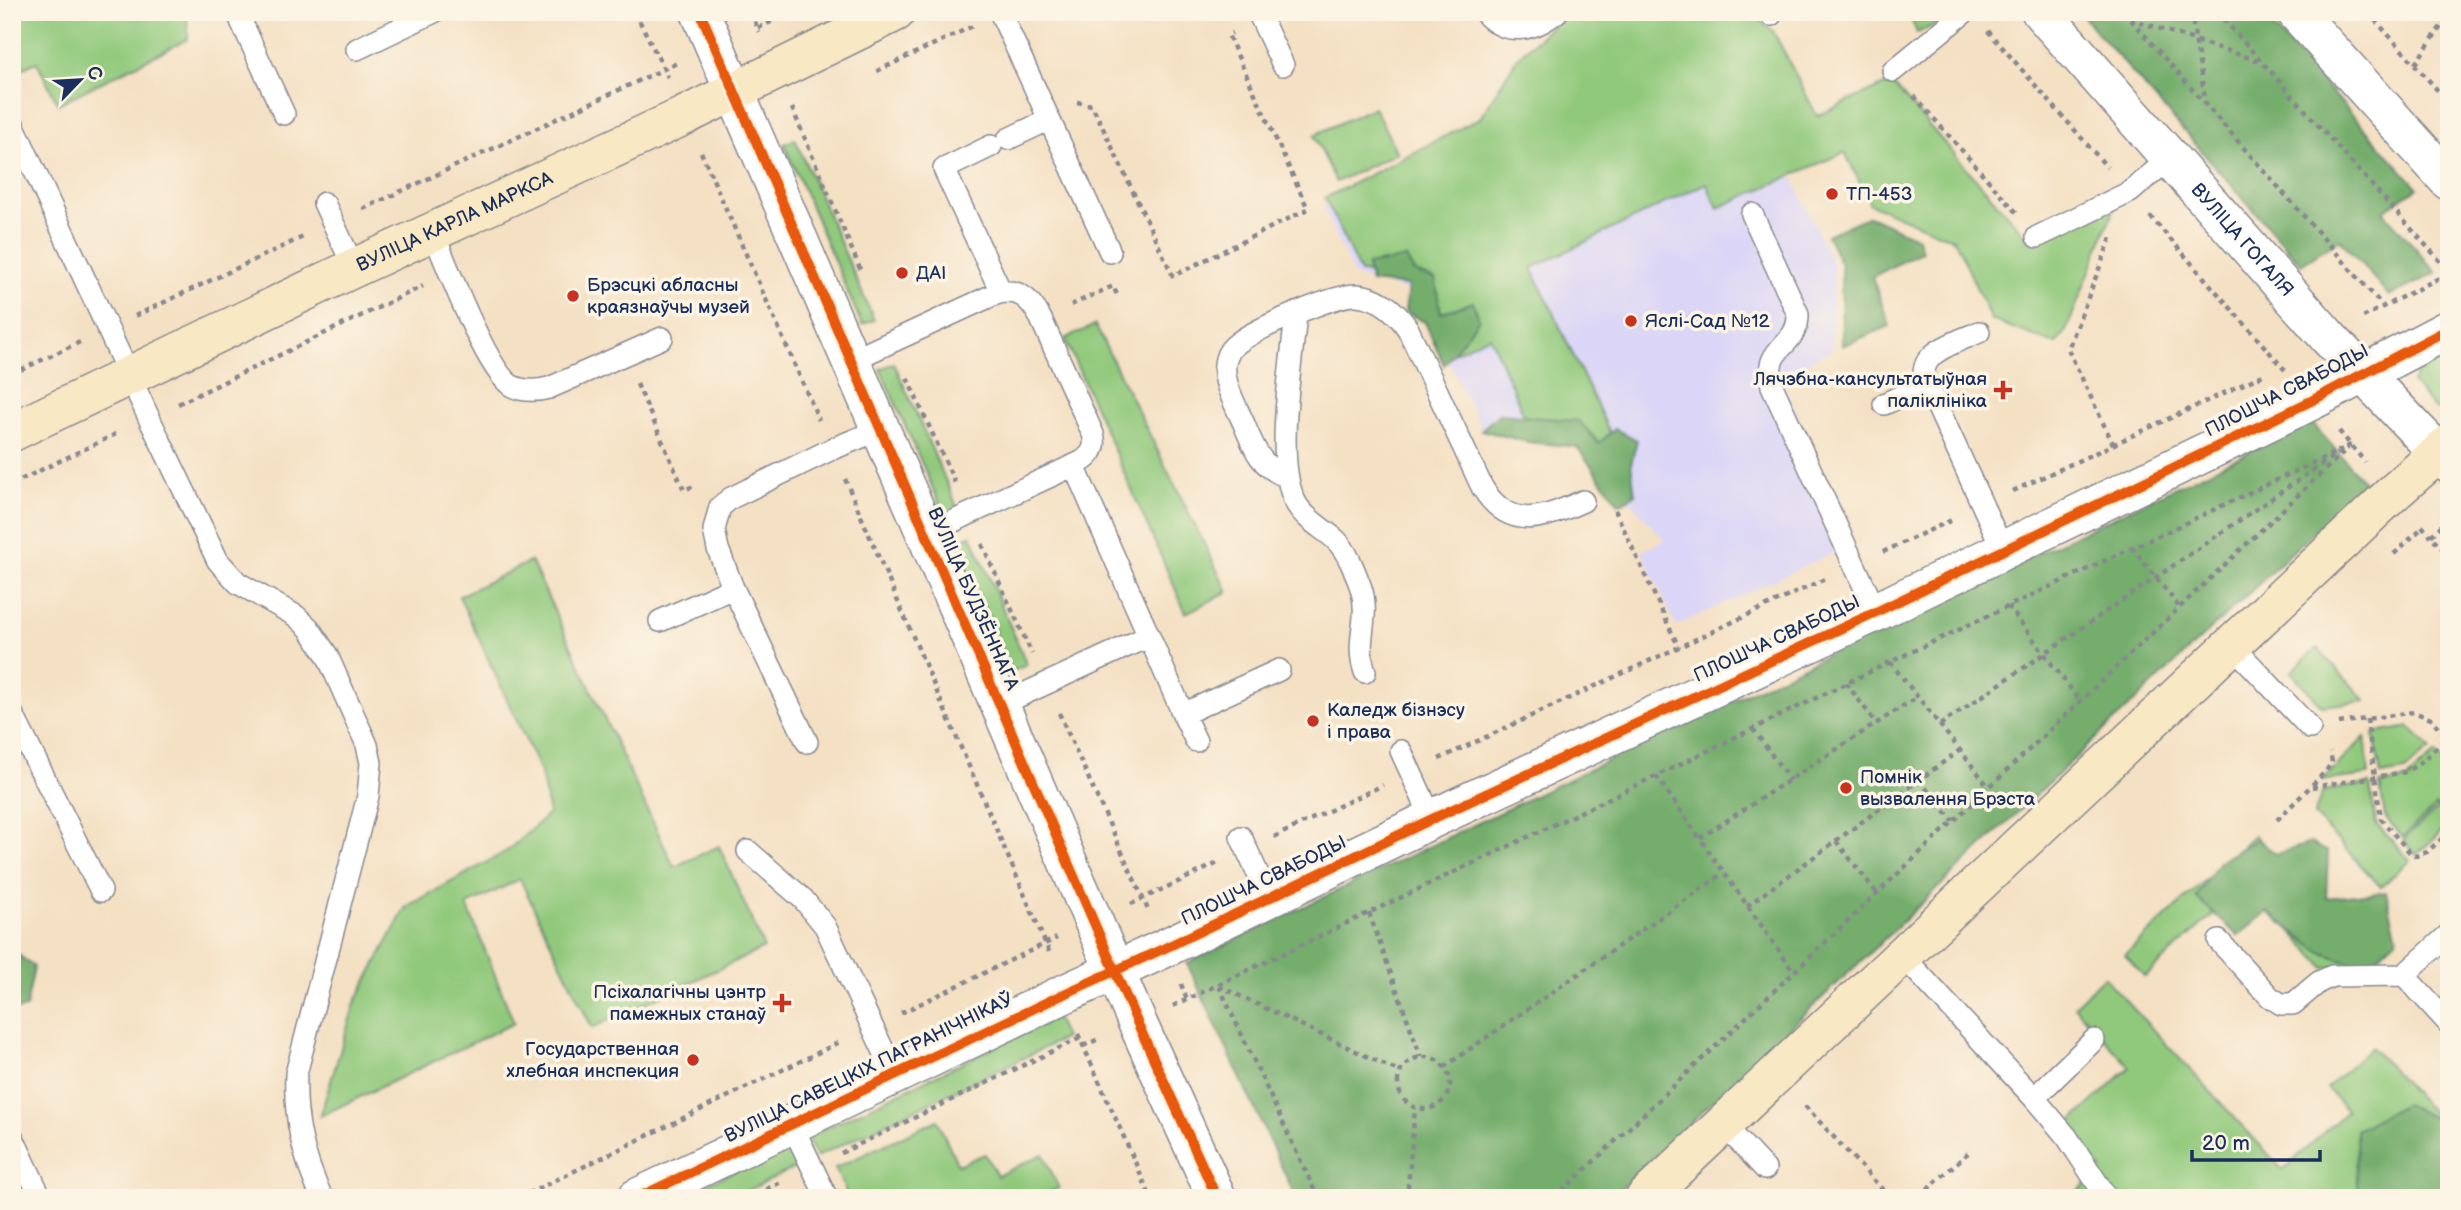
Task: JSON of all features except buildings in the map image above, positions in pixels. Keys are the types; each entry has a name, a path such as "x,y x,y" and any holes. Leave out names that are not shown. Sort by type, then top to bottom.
{"main road":[{"name":"ВУЛІЦА КАРЛА МАРКСА","path":"12,432 354,268 684,116 896,12"},
{"path":"1645,1198 2392,494 2445,454"}],"street":[{"name":"ВУЛІЦА БУДЗЁННАГА","path":"700,12 879,430 1217,1198"},
{"name":"ВУЛІЦА ГОГАЛЯ","path":"2041,12 2363,373 2445,454"},
{"path":"2296,12 2449,181"},
{"name":"ПЛОШЧА СВАБОДЫ","path":"1116,972 1432,819 1876,612 2313,400 2449,328"},
{"name":"ВУЛІЦА САВЕЦКІХ ПАГРАНІЧНІКАЎ","path":"661,1193 792,1125 1064,994 1116,972"}],"lane":[{"path":"357,49 434,12"},
{"path":"1258,12 1283,65"},
{"path":"1484,12 1500,26 1522,30 1541,23 1557,12"},
{"path":"1000,13 1110,252"},
{"path":"1893,71 1973,17"},
{"path":"240,22 284,114"},
{"path":"1001,292 944,169 1048,120"},
{"path":"12,122 149,418 223,569 238,583 296,616 309,628 327,655 367,745 371,763 368,796 296,1074 296,1115 300,1138 322,1198"},
{"path":"2037,237 2130,192 2170,158"},
{"path":"324,203 354,268"},
{"path":"1752,214 1798,314 1797,328 1793,335 1771,359 1769,366 1772,386 1876,612"},
{"path":"433,232 493,367 501,378 512,386 524,390 549,388 662,338"},
{"path":"850,361 1001,292 1010,291 1031,301 1095,441 1091,454 1074,466 926,534"},
{"path":"1286,476 1268,468 1255,451 1229,389 1225,369 1229,352 1242,339 1296,314 1342,295 1356,295 1381,302 1400,317 1482,487 1498,508 1509,515 1536,517 1583,501"},
{"path":"1296,314 1285,442 1286,476 1296,504 1304,515 1339,543 1356,576 1366,607 1359,646 1365,672"},
{"path":"1979,332 1931,355 1923,372 2003,550"},
{"path":"1884,404 1927,384"},
{"path":"807,742 733,588 718,549 714,530 720,507 743,491 879,430"},
{"path":"1074,466 1196,741"},
{"path":"660,621 733,588"},
{"path":"1000,705 1149,636"},
{"path":"2232,645 2311,728"},
{"path":"1184,714 1279,670"},
{"path":"12,713 101,891"},
{"path":"1401,751 1432,819"},
{"path":"1244,843 1269,898"},
{"path":"748,851 816,912 834,941 895,1075"},
{"path":"2220,941 2270,997 2281,1004 2292,1004 2319,982 2332,976 2404,975 2449,934"},
{"path":"1902,955 2067,1137 2107,1198"},
{"path":"2404,975 2449,1024"},
{"path":"2034,1098 2095,1040"},
{"path":"1723,1124 1765,1168"},
{"path":"792,1125 827,1198"},
{"path":"12,1136 41,1198"}],"path":[{"path":"635,12 664,68 1047,942 1080,1038 1151,1198"},
{"path":"12,374 664,68 792,12"},
{"path":"2124,12 2383,306"},
{"path":"2191,12 2206,106"},
{"path":"2217,12 2449,271"},
{"path":"2368,12 2449,103"},
{"path":"866,76 1000,13"},
{"path":"2415,64 2449,15"},
{"path":"1973,17 2449,556"},
{"path":"2130,19 2261,61"},
{"path":"1069,100 1092,105 1173,276 1308,209 1228,35 1240,29"},
{"path":"1893,71 2037,237"},
{"path":"689,158 805,105"},
{"path":"2113,444 2068,349 2130,192"},
{"path":"12,484 450,273"},
{"path":"1041,319 1113,286 1118,297"},
{"path":"624,354 684,491 697,485"},
{"path":"519,1198 1047,942 1095,922 1244,843 1411,772 2281,366"},
{"path":"1187,1000 1890,662 2351,445"},
{"path":"1940,724 2351,445"},
{"path":"1555,1198 2351,445"},
{"path":"1583,501 1603,501 1615,511 1679,648"},
{"path":"2431,536 2449,517"},
{"path":"2132,547 2179,607"},
{"path":"2008,607 2080,701"},
{"path":"1890,662 1989,787"},
{"path":"1846,683 1877,723"},
{"path":"1700,838 1917,697"},
{"path":"2311,728 2409,712 2420,713 2431,719 2448,738 2412,769 2375,779 2311,788"},
{"path":"2367,719 2381,819 2411,854 2416,856 2424,854 2449,832"},
{"path":"2277,820 2326,771 2332,757 2327,745 2311,728"},
{"path":"1753,729 1790,779"},
{"path":"1747,906 1960,750"},
{"path":"1656,776 1794,972"},
{"path":"1919,780 1953,821"},
{"path":"1836,841 1877,894"},
{"path":"1444,1067 1724,873"},
{"path":"1370,913 1421,1057"},
{"path":"1219,986 1400,1072"},
{"path":"1219,986 1318,1198"},
{"path":"748,1198 1080,1038"},
{"path":"1430,1058 1444,1067 1450,1082 1445,1098 1432,1108 1415,1108 1407,1104 1398,1089 1397,1080 1400,1072 1412,1060 1430,1058"},
{"path":"1805,1106 1881,1188 1900,1198"},
{"path":"1406,1198 1415,1108"},
{"path":"1909,1198 1927,1190 1970,1151"}],"shaded area":[{"name":"Яслі-Сад №12","path":"1720,24 1834,266 1831,350 1780,376 1854,543 1676,626 1642,551 1665,540 1580,447 1482,430 1416,293 1354,276 1322,206"}],"green space":[{"path":"12,12 187,12 188,39 58,104 37,62 12,73"},
{"path":"1567,12 1749,12 1773,31 1817,116 1891,82 2031,242 2116,204 2067,329 2056,344 1991,320 1955,240 1870,204 1845,152 1718,208 1706,183 1532,268 1619,452 1528,425 1490,336 1452,354 1409,271 1360,273 1325,198 1480,118 1518,57"},
{"path":"1908,12 1947,12 1952,18 1917,33"},
{"path":"2079,12 2260,12 2418,188 2383,211 2437,273 2389,296 2340,239 2301,264"},
{"path":"1374,107 1397,153 1336,182 1314,135"},
{"path":"795,139 874,320 862,325 784,144"},
{"path":"1869,216 1918,238 1922,251 1872,277 1890,326 1842,346 1841,264 1827,235"},
{"path":"1406,258 1414,272 1435,279 1441,313 1473,302 1479,319 1444,365 1425,322 1405,312 1408,286 1371,282 1367,265"},
{"path":"1095,325 1228,592 1186,613 1065,339"},
{"path":"2449,357 2449,408 2435,409 2412,383 2417,372"},
{"path":"894,363 959,511 946,518 880,369"},
{"path":"1499,414 1579,421 1599,443 1615,429 1637,440 1631,464 1635,495 1619,504 1577,447 1527,442 1481,430"},
{"path":"2311,422 2365,483 1611,1198 1296,1198 1187,963"},
{"path":"971,535 1027,665 1012,671 956,542"},
{"path":"531,561 674,867 719,846 764,948 592,1028 520,879 467,905 514,1023 320,1116 355,1003 406,907 507,851 549,814 541,773 459,596"},
{"path":"2317,648 2366,701 2322,706 2291,672"},
{"path":"2410,727 2430,749 2405,771 2381,775 2374,733"},
{"path":"2365,737 2369,775 2322,781"},
{"path":"2435,754 2449,770 2449,825 2416,855 2403,840 2438,808 2436,806 2403,837 2385,817 2380,784 2411,779 2409,777"},
{"path":"2370,784 2376,824 2410,860 2381,887 2314,815 2323,791"},
{"path":"2254,835 2372,963 2325,968 2247,883 2145,977 2125,955"},
{"path":"2257,839 2276,854 2311,843 2328,852 2326,898 2386,892 2397,938 2365,967 2322,953 2267,912 2238,936 2196,897 2219,862"},
{"path":"12,950 34,967 26,1008 12,1011"},
{"path":"2104,977 2283,1170 2347,1111 2327,1088 2371,1047 2449,1130 2449,1198 2071,1198 2101,1169 2063,1129 2130,1067 2074,1006"},
{"path":"1056,1018 1065,1038 816,1157 807,1137"},
{"path":"2404,1104 2439,1120 2449,1132 2449,1198 2361,1198 2357,1185 2356,1130"},
{"path":"937,1120 958,1165 985,1154 997,1176 1043,1154 1059,1188 1042,1196 1043,1198 849,1198 835,1168"},
{"path":"789,1145 799,1166 732,1198 686,1198 684,1195"}],"cycle path":[{"path":"700,12 1137,1022 1217,1198"},
{"path":"637,1198 1432,819 1876,612 2313,400 2449,329"}],"place":[{"name":"ТП-453","path":"1832,194"},
{"name":"ДАІ","path":"902,273"},
{"name":"Брэсцкі абласны краязнаўчы музей","path":"573,296"},
{"name":"Яслі-Сад №12","path":"1631,321"},
{"name":"Лячэбна-кансультатыўная паліклініка","path":"2003,390"},
{"name":"Каледж бізнэсу і права","path":"1313,721"},
{"name":"Помнік вызвалення Брэста","path":"1846,788"},
{"name":"Псіхалагічны цэнтр памежных станаў","path":"782,1003"},
{"name":"Государственная хлебная инспекция","path":"693,1060"}]}
